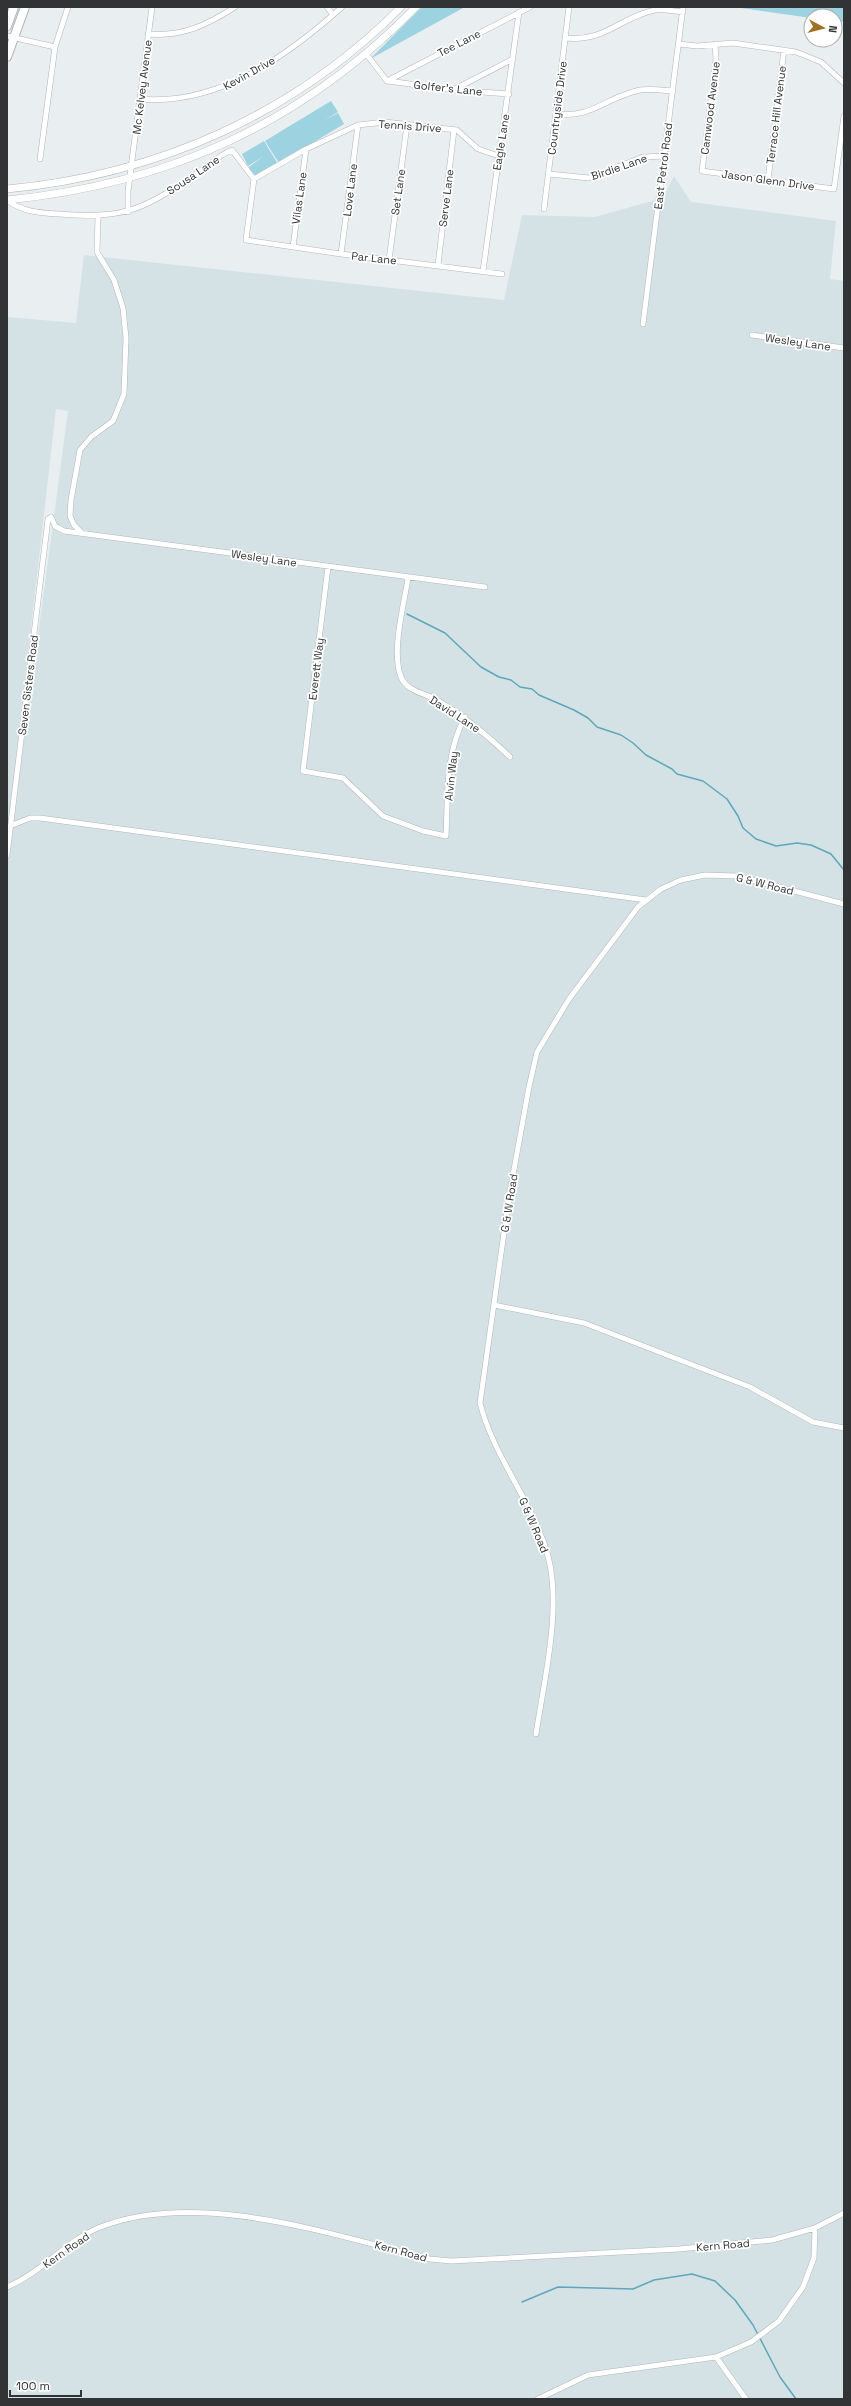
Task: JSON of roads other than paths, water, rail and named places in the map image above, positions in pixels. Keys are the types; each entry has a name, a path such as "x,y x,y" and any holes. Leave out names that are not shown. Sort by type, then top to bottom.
{"main road":[{"path":"7,26 14,7"},
{"path":"7,56 10,37 25,7"},
{"path":"7,189 48,184 132,166 180,150 239,125 294,95 342,60 401,7"},
{"path":"7,200 84,189 130,178 184,160 237,138 282,114 336,79 367,55 416,7"},
{"path":"336,79 335,73 342,60"}],"street":[{"path":"40,159 54,47 68,7"},
{"name":"Mc Kelvey Avenue","path":"128,212 130,178 152,7"},
{"path":"148,34 169,35 188,31 207,23 235,7"},
{"path":"327,7 333,15"},
{"name":"Kevin Drive","path":"140,99 181,99 219,89 276,58 342,7"},
{"name":"Tee Lane","path":"387,80 530,7"},
{"name":"Countryside Drive","path":"544,210 569,7"},
{"path":"566,38 580,39 594,37 654,11 683,9"},
{"name":"East Petrol Road","path":"643,324 683,9"},
{"name":"Eagle Lane","path":"483,271 509,94 519,12"},
{"path":"10,37 54,47"},
{"path":"679,44 697,46 733,43 784,50 813,58 844,83"},
{"name":"Camwood Avenue","path":"702,171 716,59 715,44"},
{"name":"Terrace Hill Avenue","path":"768,180 784,50"},
{"path":"367,55 387,80"},
{"path":"454,90 513,58"},
{"name":"Golfer's Lane","path":"387,80 454,90 509,94"},
{"path":"556,114 584,114 629,93 644,89 673,91"},
{"name":"Jason Glenn Drive","path":"702,171 834,189 844,116"},
{"name":"Tennis Drive","path":"254,179 306,149 358,125 385,122 454,130 462,134 478,149 499,156"},
{"name":"Set Lane","path":"389,260 407,124"},
{"name":"Love Lane","path":"341,254 358,125"},
{"name":"Serve Lane","path":"438,265 454,130"},
{"name":"Vilas Lane","path":"293,247 306,149"},
{"name":"Sousa Lane","path":"128,212 154,202 232,150 254,179"},
{"name":"Birdie Lane","path":"549,174 588,178 643,157 665,156"},
{"name":"Par Lane","path":"254,179 246,240 341,254 502,274"},
{"path":"7,200 14,206 31,211 98,216 128,212"},
{"path":"81,532 74,525 70,516 71,500 80,450 91,437 113,421 124,394 126,338 123,308 114,280 97,252 98,216"},
{"name":"Wesley Lane","path":"752,336 844,348"},
{"name":"Wesley Lane","path":"50,516 55,526 61,530 408,578 485,587"},
{"name":"Seven Sisters Road","path":"7,855 48,519 50,516"},
{"name":"Everett Way","path":"328,566 303,771 343,778 383,816 423,831 446,836"},
{"name":"David Lane","path":"408,578 399,645 398,665 402,678 414,691 433,699 465,718 510,757"},
{"name":"Alvin Way","path":"446,836 450,762 458,729 465,718"},
{"path":"10,826 30,818 40,818 646,900"},
{"name":"G & W Road","path":"536,1734 552,1620 553,1584 547,1555 539,1532 487,1429 480,1404 509,1197 537,1052 569,999 638,907 661,889 681,880 705,876 737,876 844,904"},
{"path":"494,1305 526,1310 591,1325 750,1387 813,1422 844,1428"},
{"name":"Kern Road","path":"7,2287 27,2278 94,2230 135,2218 176,2212 226,2215 306,2228 430,2259 451,2261 751,2243 788,2237 815,2228 844,2213"},
{"path":"538,2399 588,2375 716,2357 751,2342 779,2321 792,2305 806,2280 814,2258 815,2228"},
{"path":"716,2357 746,2399"}],"waterway":[{"path":"407,614 445,633 481,667 499,677 511,680 520,687 532,689 539,695 574,710 588,718 597,727 621,735 633,743 646,755 672,769 677,774 703,781 727,799 738,816 743,828 756,839 776,846 797,843 811,845 831,854 844,870"},
{"path":"522,2302 558,2287 633,2289 654,2280 692,2274 715,2281 735,2300 753,2325 780,2377 796,2399"}]}
